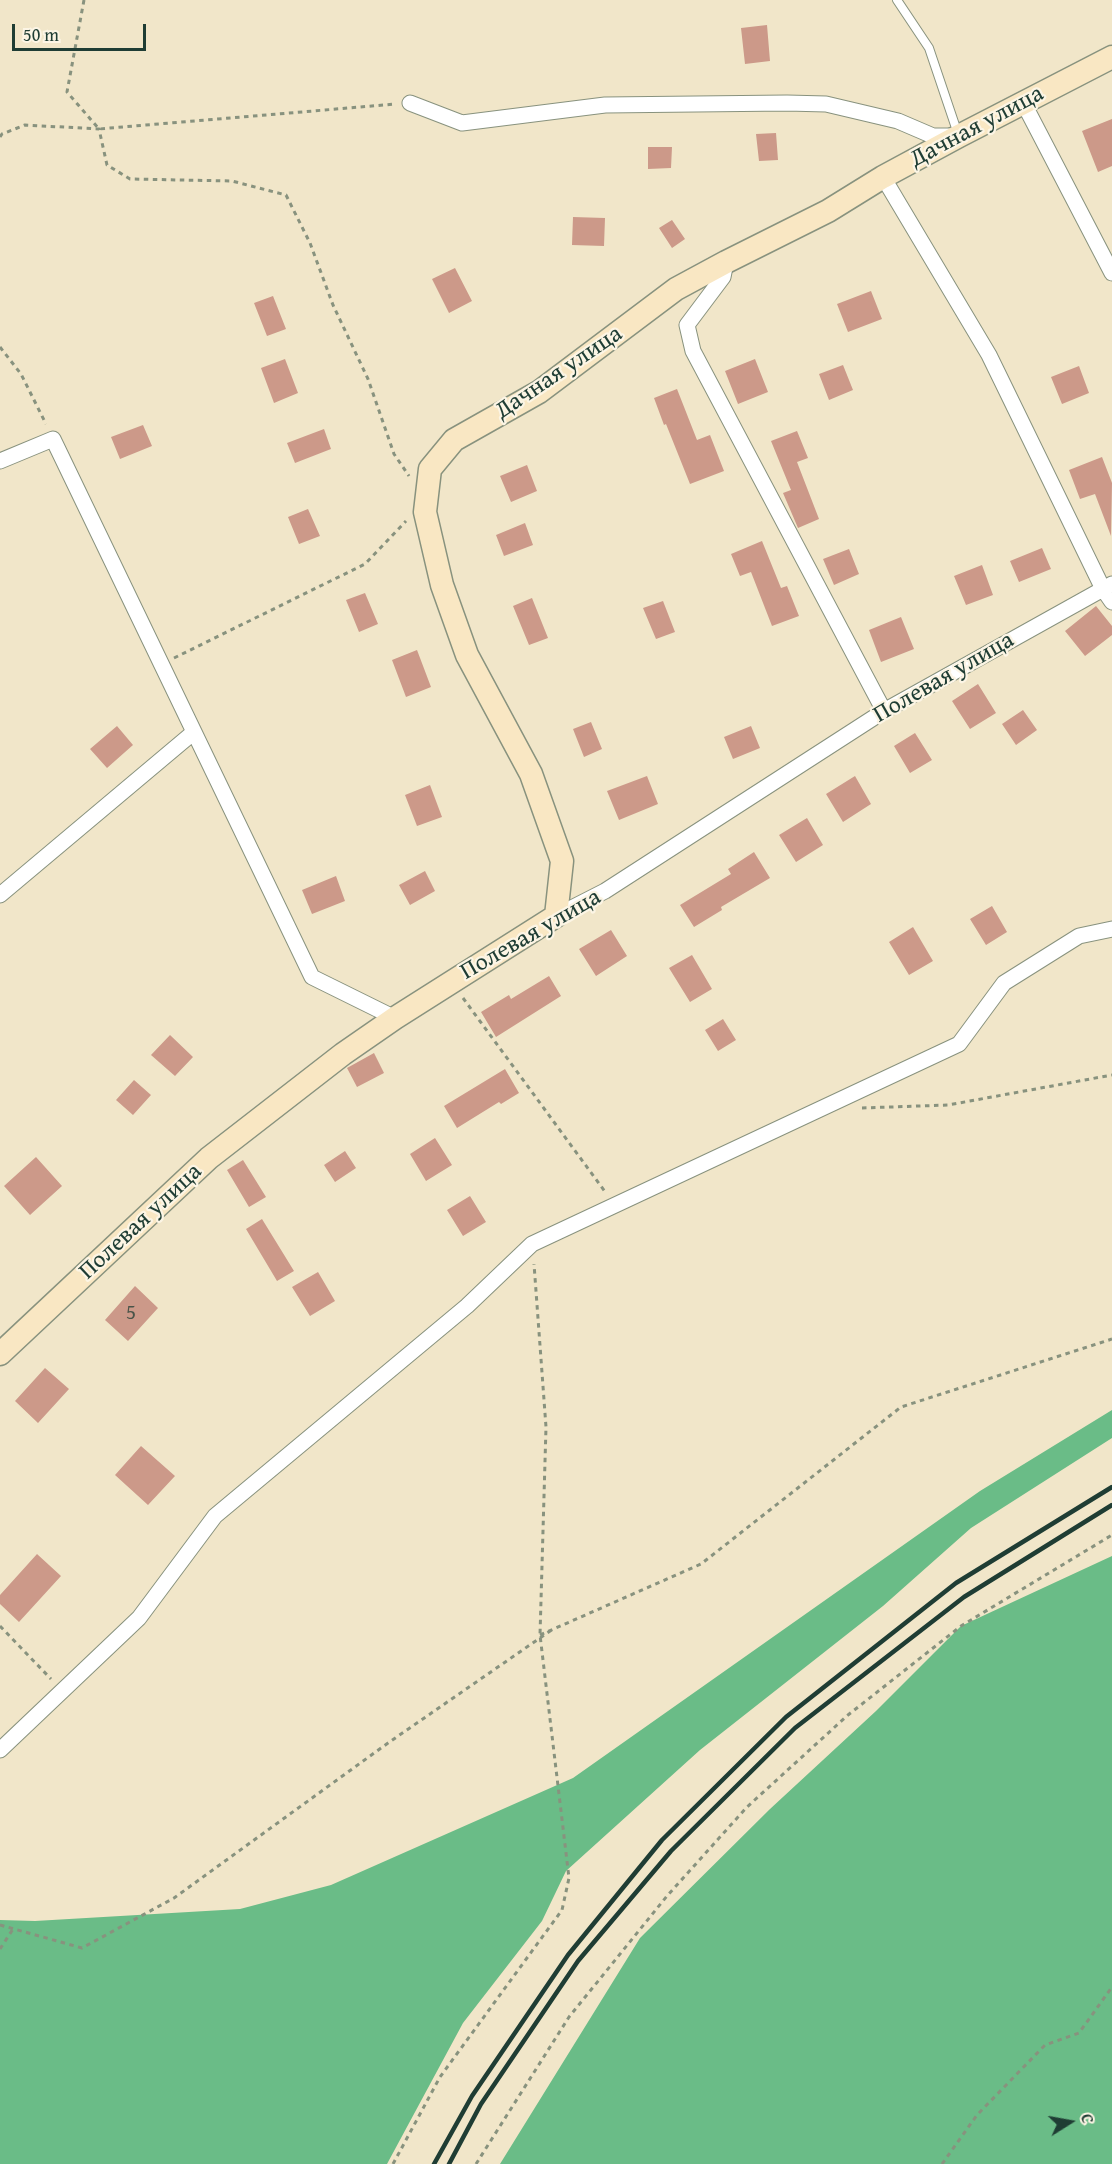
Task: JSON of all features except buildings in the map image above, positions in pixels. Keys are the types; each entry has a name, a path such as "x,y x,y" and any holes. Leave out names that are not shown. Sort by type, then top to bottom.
{"street":[{"name":"Дачная улица","path":"556,916 562,861 531,774 467,655 442,585 425,512 430,469 454,440 539,392 676,289 828,211 959,136 1112,57"},
{"path":"1023,102 1112,273"},
{"path":"410,103 462,123 605,105 826,104 898,121 933,136 959,136"},
{"path":"884,177 989,355 1107,586 1112,602"},
{"path":"726,262 723,277 687,325 693,351 884,711"},
{"path":"0,461 53,439 312,977 395,1018"},
{"name":"Полевая улица","path":"0,1354 209,1158 343,1054 451,982 556,916 605,891 884,711 1107,586"},
{"path":"0,895 194,732"},
{"path":"0,1750 139,1618 215,1516 467,1306 532,1244 959,1044 1004,983 1079,936 1112,929"}],"lane":[{"path":"897,0 929,48 959,136"}],"path":[{"path":"84,0 67,92 99,129 108,165 130,179 232,181 286,195 310,243 333,305 368,379 394,454 425,501 365,564 162,665"},
{"path":"0,136 25,125 99,129 410,103"},
{"path":"0,347 21,374 53,439"},
{"path":"451,982 615,1206"},
{"path":"855,1108 948,1105 1112,1075"},
{"path":"393,2164 440,2077 562,1910 569,1878 541,1637 546,1426 532,1244"},
{"path":"0,1925 82,1948 174,1898 388,1743 541,1637 554,1629 701,1564 901,1407 1112,1339"},
{"path":"476,2164 569,2017 667,1896 747,1807 848,1714 961,1626 1112,1535"},
{"path":"0,1626 63,1690"},
{"path":"0,1949 12,1929"},
{"path":"942,2164 977,2115 1046,2045 1079,2033 1112,1987"}],"green space":[{"path":"1112,1410 1112,1438 971,1528 883,1606 700,1750 566,1871 542,1921 463,2023 387,2164 0,2164 0,1920 35,1921 240,1909 331,1885 573,1778 980,1491"},
{"path":"1112,1556 1112,2164 500,2164 640,1938 770,1809 876,1711 961,1626"}],"railway":[{"path":"434,2164 472,2096 568,1955 662,1840 786,1717 956,1583 1112,1487"},
{"path":"449,2164 481,2104 578,1961 671,1851 795,1728 964,1597 1112,1505"}]}
